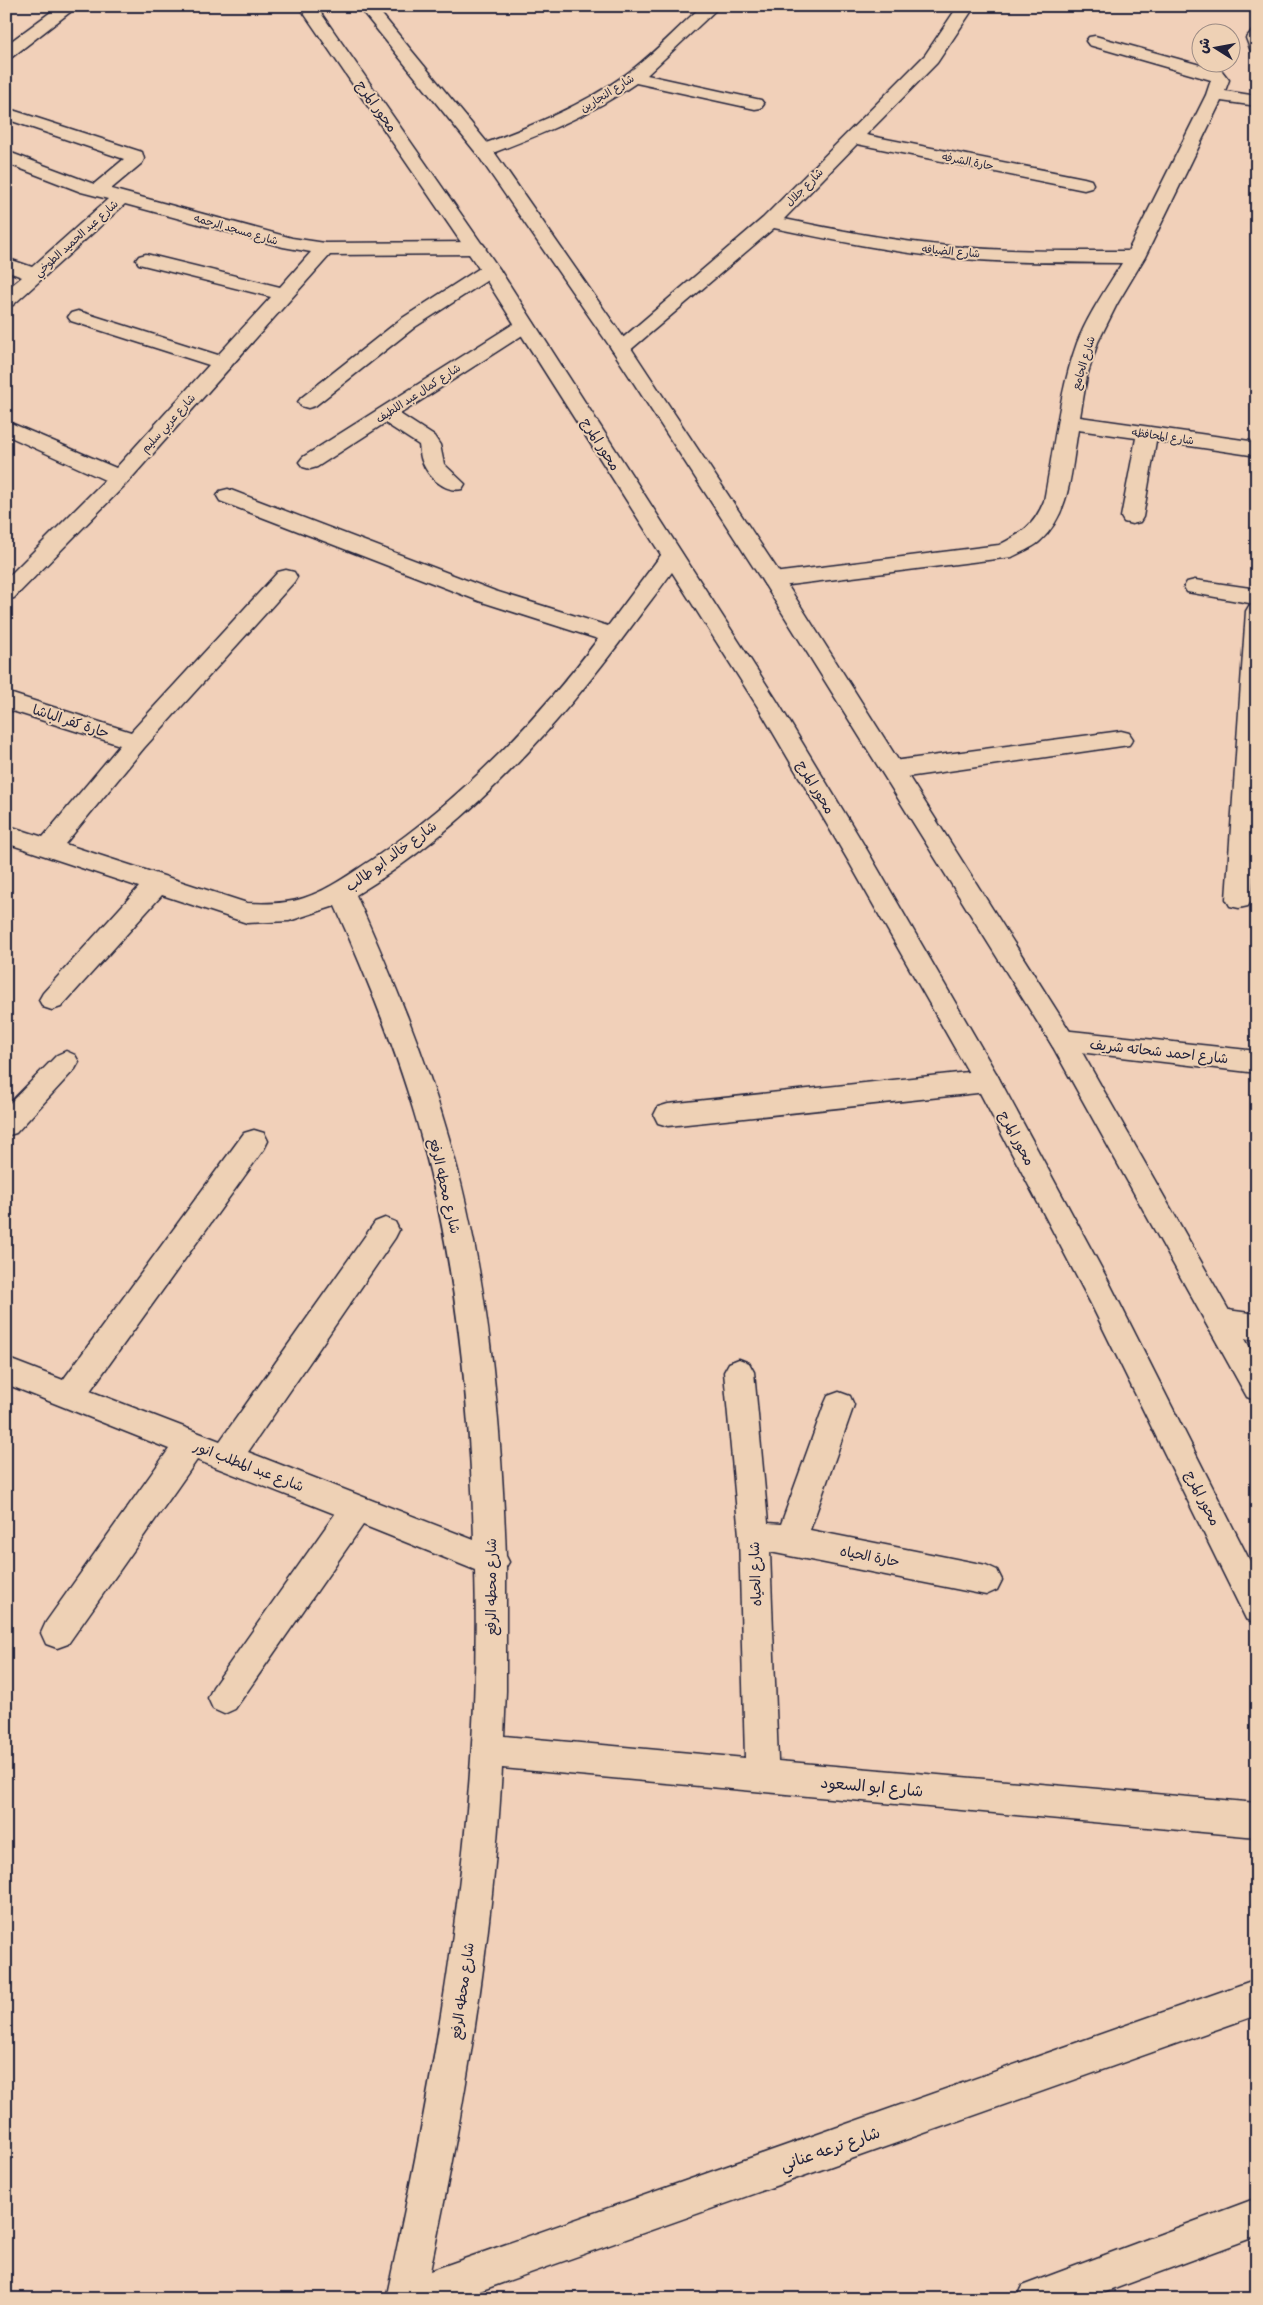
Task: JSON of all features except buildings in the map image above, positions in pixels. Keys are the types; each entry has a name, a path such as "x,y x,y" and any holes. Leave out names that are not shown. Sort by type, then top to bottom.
{"street":[{"path":"6,53 70,6"},
{"name":"محور المرج","path":"307,6 476,248 774,716 987,1081 1100,1293 1257,1608"},
{"path":"366,6 484,150 621,348 773,580 1062,1040 1257,1388"},
{"name":"شارع النجارين","path":"484,150 557,122 598,101 633,77 712,6"},
{"name":"شارع جلال","path":"621,348 770,222 931,59 967,6"},
{"path":"1257,36 1255,38 1257,47"},
{"path":"1095,41 1216,75 1220,80 1216,95 1257,102"},
{"path":"633,77 755,104"},
{"name":"شارع الجامع","path":"773,580 1004,552 1030,538 1047,521 1055,501 1077,376 1088,342 1107,304 1135,257 1216,95"},
{"path":"6,113 135,156 135,159 98,190"},
{"name":"حارة الشرفه","path":"852,138 1084,184"},
{"name":"شارع مسجد الرحمه","path":"9,161 98,190 272,240 325,249 476,248"},
{"name":"شارع عبد الحميد الطوخي","path":"6,301 123,196"},
{"name":"شارع الضيافه","path":"770,222 858,240 950,252 1042,257 1135,257"},
{"name":"شارع عربي سليم","path":"6,593 119,478 325,249"},
{"path":"146,260 284,294"},
{"path":"6,264 35,275"},
{"path":"308,402 408,323 490,270"},
{"path":"78,318 222,363"},
{"name":"شارع كمال عبد اللطيف","path":"310,462 525,325"},
{"path":"385,414 430,444 432,460 437,469 454,484"},
{"name":"شارع المحافظه","path":"1069,422 1257,449"},
{"path":"6,427 119,478"},
{"path":"1132,517 1147,434"},
{"path":"228,496 486,596 612,635"},
{"name":"شارع خالد ابو طالب","path":"6,834 156,885 240,911 272,915 297,911 321,903 342,892 412,843 462,803 512,756 556,708 672,556"},
{"path":"47,849 136,742 286,577"},
{"path":"1195,587 1257,597"},
{"path":"1239,900 1257,612"},
{"name":"حارة كفر الباشا","path":"6,700 136,742"},
{"path":"893,770 1121,740"},
{"path":"52,1000 156,885"},
{"name":"شارع محطه الرفع","path":"342,892 377,969 413,1068 444,1175 467,1293 484,1421 492,1562 488,1751 473,1918 446,2099 404,2298"},
{"name":"شارع احمد شحاته شريف","path":"1062,1040 1257,1062"},
{"path":"6,1124 66,1062"},
{"path":"668,1116 987,1081"},
{"path":"70,1396 254,1141"},
{"path":"226,1458 385,1230"},
{"path":"1220,1322 1257,1327"},
{"name":"شارع عبد المطلب انور","path":"6,1371 492,1562"},
{"name":"شارع الحياه","path":"739,1372 754,1535 762,1776"},
{"path":"789,1540 800,1519 839,1405"},
{"path":"57,1633 191,1443"},
{"path":"224,1698 357,1508"},
{"name":"حارة الحياه","path":"754,1535 789,1540 986,1580"},
{"name":"شارع ابو السعود","path":"488,1751 1257,1820"},
{"name":"شارع ترعه عناني","path":"404,2298 1257,1997"},
{"path":"1035,2299 1257,2217"}]}
